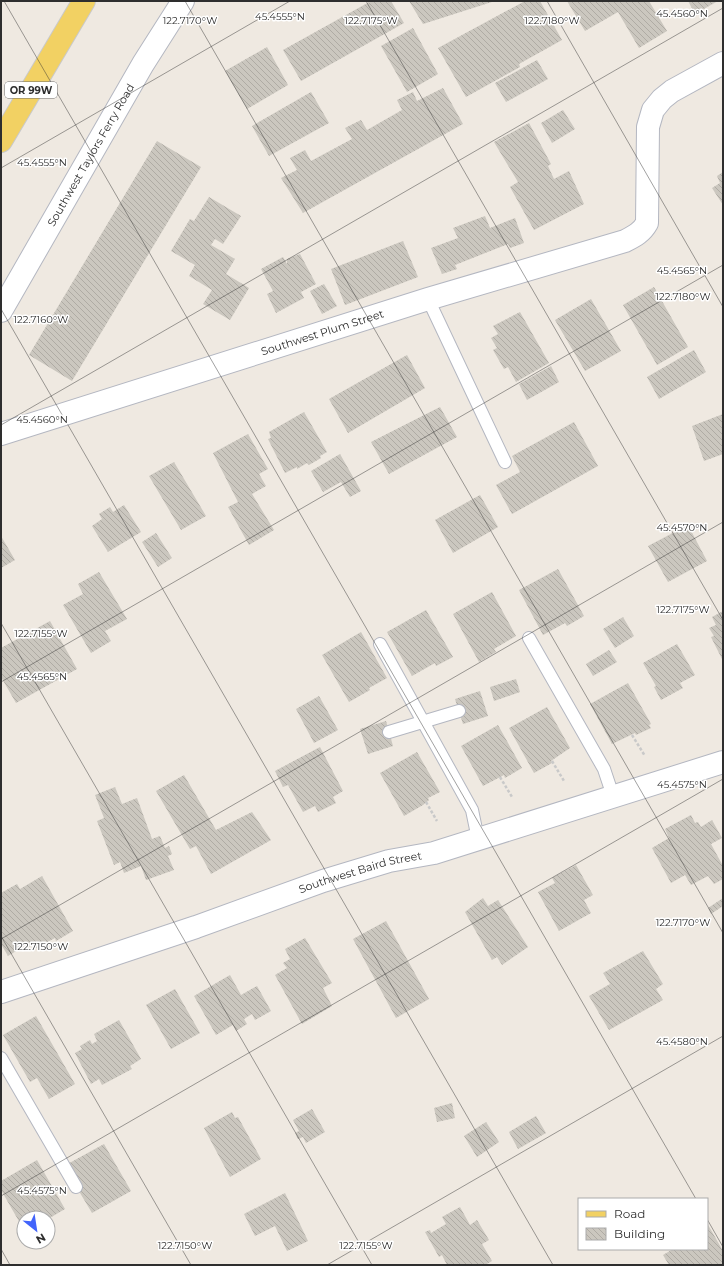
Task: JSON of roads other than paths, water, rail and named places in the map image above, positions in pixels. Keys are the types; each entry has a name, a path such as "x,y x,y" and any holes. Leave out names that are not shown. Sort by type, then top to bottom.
{"main road":[{"name":"OR 99W","path":"1,141 84,1"}],"street":[{"name":"Southwest Taylors Ferry Road","path":"1,311 143,64 183,1"},
{"name":"Southwest Plum Street","path":"1,434 428,299 625,241 636,236 643,230 647,223 648,128 653,110 662,99 672,91 723,63"},
{"name":"Southwest Baird Street","path":"1,992 229,915 323,881 389,861 434,853 723,762"}],"lane":[{"path":"428,299 505,462"},
{"path":"529,638 604,769 614,796"},
{"path":"380,644 472,810 478,839"},
{"path":"389,732 459,711"},
{"path":"1,1058 76,1187"}]}
